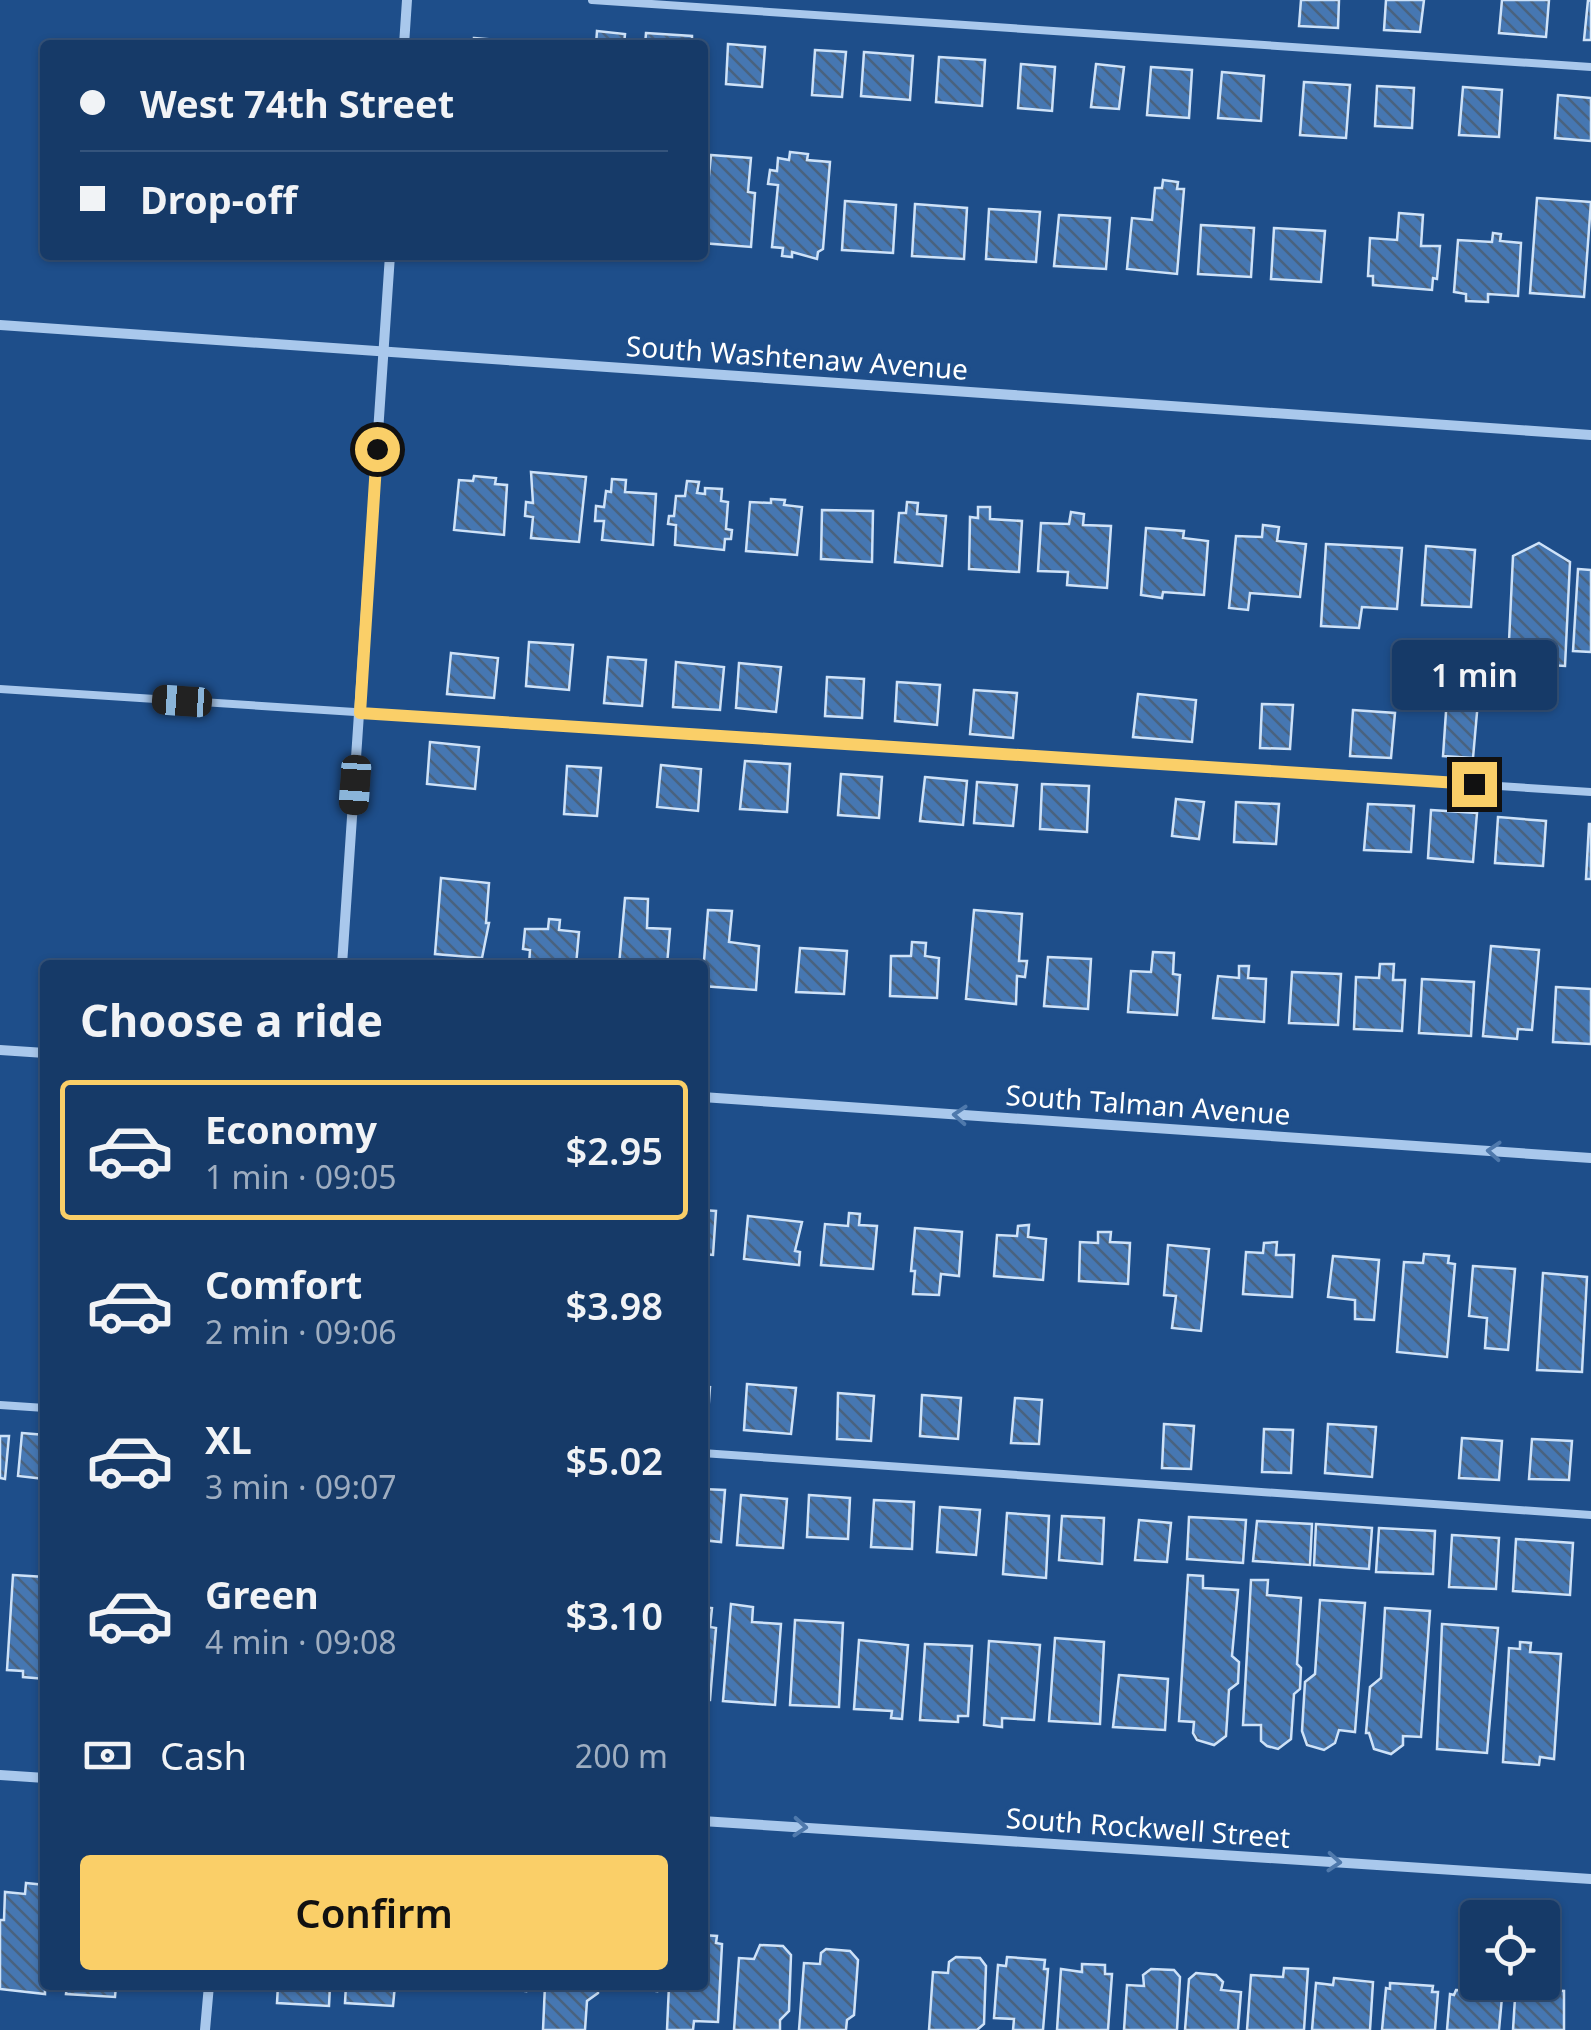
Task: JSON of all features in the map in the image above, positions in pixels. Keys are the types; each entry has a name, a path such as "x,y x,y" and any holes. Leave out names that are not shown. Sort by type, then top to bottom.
{"street":[{"path":"404,40 407,0"},
{"path":"342,960 390,260"},
{"name":"South Washtenaw Avenue","path":"0,325 1591,434"},
{"path":"0,1050 40,1053"},
{"name":"South Talman Avenue","path":"708,1097 1591,1158"},
{"path":"0,1775 40,1778"},
{"name":"South Rockwell Street","path":"708,1821 1591,1879"},
{"path":"205,2030 208,1990"}],"lane":[{"path":"592,0 1591,67"},
{"path":"0,689 1591,792"},
{"path":"0,1404 40,1408"},
{"path":"708,1453 1591,1515"}],"building":[{"path":"1301,0 1339,0 1338,28 1299,26"},
{"path":"1386,0 1424,0 1420,32 1384,30"},
{"path":"1502,0 1549,0 1546,37 1499,33"},
{"path":"1588,0 1591,40 1584,40"},
{"path":"597,31 625,34 624,40 596,40"},
{"path":"646,33 692,36 692,40 645,40"},
{"path":"728,44 765,47 762,87 726,84"},
{"path":"815,50 846,52 842,97 812,95"},
{"path":"864,52 913,56 910,100 861,96"},
{"path":"939,57 985,60 982,106 936,102"},
{"path":"1021,64 1055,67 1052,111 1018,108"},
{"path":"1096,64 1124,67 1119,109 1091,107"},
{"path":"1151,67 1192,70 1189,118 1147,115"},
{"path":"1222,72 1264,76 1261,121 1218,118"},
{"path":"1304,82 1350,85 1346,138 1300,135"},
{"path":"1377,86 1414,88 1412,128 1375,126"},
{"path":"1463,87 1502,90 1499,137 1459,135"},
{"path":"1558,95 1591,98 1591,141 1555,138"},
{"path":"790,152 808,154 807,160 830,162 823,249 817,259 792,252 792,257 782,256 783,248 772,247 778,185 768,184 770,170 777,171 778,158 789,160"},
{"path":"711,155 751,158 748,192 755,193 751,247 708,243"},
{"path":"1163,180 1178,182 1177,189 1184,189 1177,274 1127,269 1132,218 1152,220 1155,188 1162,188"},
{"path":"1537,198 1591,202 1584,297 1530,293"},
{"path":"845,201 896,205 893,253 842,250"},
{"path":"915,204 967,208 964,259 912,256"},
{"path":"989,209 1040,212 1036,262 986,259"},
{"path":"1399,213 1423,215 1421,246 1440,246 1432,290 1373,285 1373,276 1368,276 1370,238 1397,240"},
{"path":"1059,215 1110,218 1106,269 1054,266"},
{"path":"1201,225 1254,228 1251,277 1198,274"},
{"path":"1274,228 1325,231 1321,282 1271,279"},
{"path":"1493,233 1501,234 1500,241 1521,243 1518,296 1488,294 1488,302 1466,301 1466,294 1454,292 1458,240 1492,242"},
{"path":"531,472 586,477 579,542 531,538 533,517 525,516 526,502 533,503"},
{"path":"474,476 496,478 495,484 507,485 504,535 454,530 459,480 473,481"},
{"path":"612,479 626,480 625,492 656,494 653,545 602,540 604,521 595,521 596,506 604,507"},
{"path":"687,481 699,482 697,493 705,494 705,488 722,489 721,501 728,502 726,529 732,530 731,539 725,539 724,550 675,545 676,525 668,524 669,516 674,516 676,496 685,496"},
{"path":"771,499 802,507 797,555 746,551 750,502 771,503"},
{"path":"907,502 918,503 917,514 946,516 942,566 895,562 899,513 906,513"},
{"path":"978,507 990,507 990,519 1022,521 1019,572 969,569 970,517 978,518"},
{"path":"822,510 873,511 872,562 821,559"},
{"path":"1071,512 1084,514 1083,525 1111,526 1107,588 1067,585 1068,572 1038,571 1041,523 1069,524"},
{"path":"1263,525 1279,527 1277,541 1306,544 1300,597 1250,593 1248,610 1229,608 1236,536 1262,537"},
{"path":"1146,528 1184,531 1183,538 1208,541 1204,595 1141,595"},
{"path":"1539,543 1570,562 1565,666 1508,663 1513,556"},
{"path":"1326,544 1402,548 1397,609 1362,607 1359,628 1321,626"},
{"path":"1426,546 1475,550 1471,607 1422,605"},
{"path":"1578,569 1591,570 1591,652 1573,651"},
{"path":"529,642 573,645 569,690 526,686"},
{"path":"451,653 498,658 494,698 447,694"},
{"path":"608,657 646,660 642,706 604,703"},
{"path":"676,662 724,667 720,710 673,707"},
{"path":"739,663 781,667 776,712 736,708"},
{"path":"827,677 864,679 862,718 825,716"},
{"path":"897,682 940,685 937,725 895,721"},
{"path":"974,690 1017,693 1013,738 970,734"},
{"path":"1138,694 1196,700 1192,742 1133,737"},
{"path":"1447,697 1478,701 1473,758 1443,756"},
{"path":"1262,704 1293,705 1290,749 1260,748"},
{"path":"1353,710 1395,713 1391,758 1350,756"},
{"path":"430,742 479,747 475,789 427,784"},
{"path":"745,761 790,764 787,812 740,809"},
{"path":"661,765 701,769 698,811 657,807"},
{"path":"567,766 601,768 597,816 564,814"},
{"path":"841,774 882,777 879,818 838,815"},
{"path":"925,777 967,781 963,825 920,821"},
{"path":"977,782 1017,785 1013,826 974,823"},
{"path":"1042,784 1089,786 1087,832 1040,829"},
{"path":"1176,799 1204,802 1199,839 1172,836"},
{"path":"1236,802 1279,804 1276,844 1234,842"},
{"path":"1368,804 1414,806 1411,852 1364,850"},
{"path":"1431,810 1477,813 1473,862 1428,858"},
{"path":"1498,817 1546,821 1543,866 1495,863"},
{"path":"1589,824 1591,879 1586,879"},
{"path":"441,878 489,883 489,923 482,958 435,954"},
{"path":"625,898 648,899 647,928 670,929 667,960 619,960"},
{"path":"708,910 732,911 729,942 759,946 756,990 708,986 708,960 704,960"},
{"path":"974,910 1022,914 1019,961 1027,961 1025,977 1017,976 1016,1004 966,999"},
{"path":"549,919 560,920 559,930 579,932 576,960 529,960 530,950 523,949 525,929 548,929"},
{"path":"912,942 926,943 925,956 939,958 937,998 890,996 891,956 911,956"},
{"path":"1491,946 1539,950 1532,1030 1518,1029 1517,1039 1483,1036"},
{"path":"800,948 847,951 844,994 796,992"},
{"path":"1153,952 1174,953 1173,974 1180,975 1177,1015 1128,1012 1131,971 1151,972"},
{"path":"1048,957 1091,959 1088,1009 1044,1006"},
{"path":"1380,964 1394,964 1393,980 1405,980 1402,1031 1354,1029 1356,977 1379,978"},
{"path":"1239,966 1249,966 1248,978 1266,979 1264,1022 1213,1018 1218,976 1239,978"},
{"path":"1292,972 1341,974 1338,1025 1289,1023"},
{"path":"1422,979 1474,982 1471,1036 1419,1033"},
{"path":"1556,987 1591,989 1591,1044 1553,1042"},
{"path":"708,1210 716,1211 713,1255 708,1255"},
{"path":"849,1213 860,1214 859,1225 877,1226 873,1269 821,1265 825,1224 848,1226"},
{"path":"748,1216 802,1222 795,1251 800,1252 799,1265 744,1259"},
{"path":"1029,1225 1028,1237 1046,1239 1043,1280 994,1276 997,1235 1017,1236 1018,1226"},
{"path":"915,1228 962,1232 959,1276 941,1274 939,1295 913,1294"},
{"path":"1098,1232 1111,1232 1110,1242 1130,1243 1128,1284 1079,1281 1080,1242 1098,1243"},
{"path":"1277,1242 1276,1255 1294,1255 1292,1297 1243,1294 1246,1252 1263,1253 1264,1243"},
{"path":"1168,1245 1209,1249 1201,1331 1172,1328 1176,1296 1164,1295"},
{"path":"1424,1254 1449,1256 1448,1263 1455,1264 1447,1357 1397,1352 1404,1262 1423,1263"},
{"path":"1333,1256 1379,1260 1374,1320 1355,1319 1355,1300 1328,1297"},
{"path":"1473,1266 1515,1269 1508,1350 1485,1348 1487,1318 1469,1316"},
{"path":"1543,1273 1587,1277 1582,1372 1537,1370"},
{"path":"747,1384 796,1388 791,1434 744,1430"},
{"path":"838,1393 874,1396 871,1441 837,1439"},
{"path":"922,1395 961,1398 958,1439 920,1436"},
{"path":"1015,1398 1042,1400 1039,1444 1011,1443"},
{"path":"1164,1424 1194,1426 1191,1469 1162,1468"},
{"path":"1328,1424 1376,1427 1372,1477 1325,1473"},
{"path":"1264,1429 1293,1430 1291,1473 1262,1472"},
{"path":"22,1433 40,1435 40,1478 18,1476"},
{"path":"0,1436 9,1436 5,1479 0,1478"},
{"path":"1462,1438 1502,1441 1499,1480 1459,1478"},
{"path":"1532,1439 1572,1441 1569,1480 1529,1479"},
{"path":"708,1489 725,1490 721,1542 708,1541"},
{"path":"741,1495 787,1499 783,1548 737,1545"},
{"path":"809,1495 850,1498 848,1539 807,1537"},
{"path":"874,1500 914,1502 912,1549 871,1547"},
{"path":"940,1507 980,1510 976,1555 937,1552"},
{"path":"1007,1513 1049,1516 1046,1578 1003,1574"},
{"path":"1062,1516 1104,1518 1102,1564 1059,1560"},
{"path":"1189,1517 1246,1520 1243,1563 1187,1559"},
{"path":"1139,1520 1171,1523 1167,1562 1135,1560"},
{"path":"1257,1521 1312,1524 1310,1565 1253,1561"},
{"path":"1316,1524 1372,1528 1369,1569 1314,1565"},
{"path":"1379,1528 1435,1531 1433,1574 1376,1572"},
{"path":"1452,1535 1499,1538 1496,1589 1449,1587"},
{"path":"1516,1539 1573,1543 1570,1595 1513,1591"},
{"path":"13,1575 40,1577 40,1679 23,1677 23,1671 7,1670"},
{"path":"1188,1575 1203,1576 1203,1588 1238,1590 1232,1656 1239,1662 1238,1683 1229,1690 1226,1736 1214,1745 1197,1740 1194,1722 1179,1721"},
{"path":"1251,1580 1268,1580 1267,1595 1301,1598 1297,1664 1301,1668 1300,1689 1294,1694 1291,1739 1278,1749 1261,1741 1261,1725 1243,1725"},
{"path":"1320,1600 1365,1603 1355,1732 1339,1730 1335,1743 1324,1750 1307,1745 1302,1731 1305,1682 1315,1674"},
{"path":"731,1604 753,1607 752,1622 781,1624 775,1705 723,1701"},
{"path":"708,1608 712,1608 710,1627 716,1628 710,1700"},
{"path":"1385,1608 1430,1611 1421,1737 1403,1736 1403,1745 1391,1754 1374,1749 1366,1733 1370,1687 1381,1678"},
{"path":"795,1620 843,1623 839,1707 790,1705"},
{"path":"1442,1624 1498,1628 1487,1753 1437,1749"},
{"path":"1055,1638 1104,1642 1100,1724 1049,1721"},
{"path":"859,1640 908,1645 902,1719 891,1718 892,1711 854,1709"},
{"path":"989,1641 1040,1645 1034,1720 1002,1718 1002,1727 984,1725"},
{"path":"1520,1642 1531,1643 1530,1652 1561,1654 1554,1759 1540,1757 1539,1765 1503,1762 1509,1648 1520,1649"},
{"path":"925,1644 972,1646 968,1716 958,1716 958,1722 920,1720"},
{"path":"1119,1675 1168,1679 1165,1730 1113,1727"},
{"path":"26,1883 40,1884 40,1990 45,1990 45,1994 0,1989 0,1920 4,1920 5,1892 25,1894"},
{"path":"708,1935 717,1936 716,1943 722,1944 718,2022 694,2021 693,2030 667,2030 669,1990 708,1990"},
{"path":"760,1945 783,1946 791,1955 789,2011 780,2020 780,2030 734,2030 739,1958 754,1959"},
{"path":"826,1949 850,1951 858,1960 854,2015 847,2020 846,2030 799,2030 804,1963 820,1964 821,1953"},
{"path":"956,1957 980,1958 986,1966 984,2024 977,2030 929,2030 933,1972 948,1973 949,1962"},
{"path":"1007,1957 1045,1960 1044,1969 1048,1969 1043,2030 1013,2030 1014,2019 994,2018 998,1965 1006,1966"},
{"path":"1082,1964 1105,1965 1105,1974 1112,1974 1108,2030 1057,2030 1061,1969 1082,1972"},
{"path":"1284,1968 1308,1969 1304,2030 1247,2030 1251,1975 1283,1977"},
{"path":"1151,1969 1174,1970 1180,1977 1177,2030 1124,2030 1127,1985 1144,1986 1143,1975"},
{"path":"1196,1973 1216,1975 1223,1982 1221,1990 1241,1992 1238,2030 1185,2030 1189,1979"},
{"path":"1334,1978 1373,1982 1370,2030 1312,2030 1316,1983 1333,1985"},
{"path":"1390,1983 1433,1986 1432,1992 1438,1992 1435,2030 1382,2030 1386,1988 1390,1989"},
{"path":"66,1990 116,1990 115,1997 66,1994"},
{"path":"278,1990 330,1990 329,2006 277,2003"},
{"path":"346,1990 395,1990 393,2006 345,2003"},
{"path":"545,1990 598,1990 587,2001 585,2030 543,2030"},
{"path":"1460,1990 1460,2000 1502,2000 1499,2030 1447,2030 1450,1994"},
{"path":"1560,1991 1564,1991 1564,2030 1513,2030 1515,2000 1560,2000"}],"route":[{"path":"377,449 360,713 1474,784"}]}
